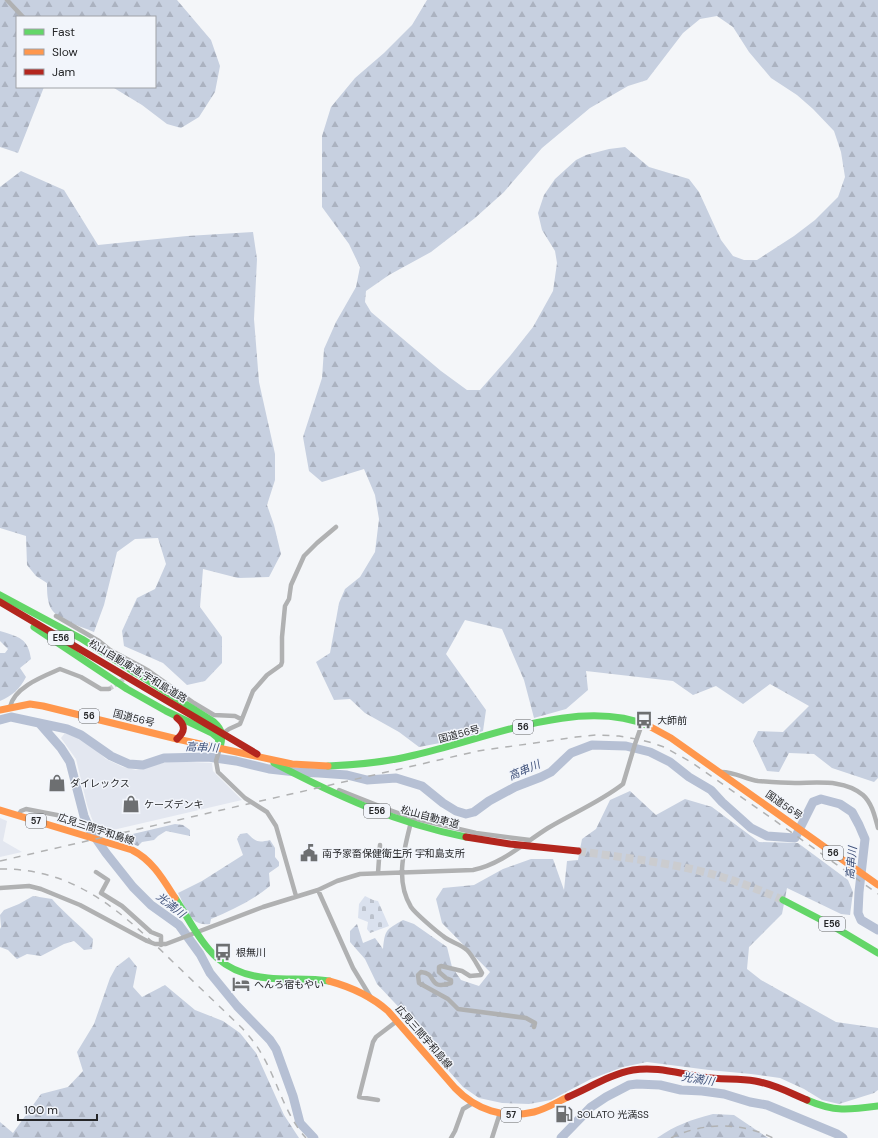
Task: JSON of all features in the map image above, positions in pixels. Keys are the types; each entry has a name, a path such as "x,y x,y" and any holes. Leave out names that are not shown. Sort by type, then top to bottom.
{"main road":[{"path":"0,595 40,615 107,654 214,722 221,728 219,751"},
{"path":"0,602 104,675 181,721 184,726 184,731 183,734 177,739"},
{"name":"松山自動車道;宇和島道路","path":"0,602 123,674 221,734"},
{"name":"国道56号","path":"0,710 30,704 43,706 177,739 219,751 292,764 330,766 414,756 541,722 565,718 600,716 629,720 642,724 671,738 878,885"},
{"path":"171,714 221,734"},
{"name":"松山自動車道","path":"221,734 258,755 343,798 380,812 443,832 507,844 578,851"},
{"name":"広見三間宇和島線","path":"0,810 135,851 149,861 166,883 194,934 214,956 234,971 258,977 326,981 349,987 371,998 380,1003 442,1074 464,1096 486,1110 515,1115 533,1112 619,1074 630,1070 647,1068 665,1069 708,1078 761,1082 780,1088 816,1104 833,1109 853,1109 878,1106"},
{"name":"E56","path":"783,900 826,921 878,953"}],"street":[{"path":"7,0 22,16"},
{"path":"221,734 240,724 253,691 267,675 281,665 285,606 289,599 291,585 304,556 336,527"},
{"path":"56,616 99,641 110,650 149,671 194,703 214,715 236,716 241,719"},
{"path":"10,707 11,701 30,683 41,676 60,669 81,677 101,689 109,689"},
{"path":"0,888 21,886 41,888 80,906 147,941 162,945 263,907 318,890 345,878 360,874 473,870 485,868 496,863 550,827 593,804 623,784 634,744 642,724"},
{"path":"219,751 216,761 218,772 230,785 251,803 267,812 276,826 296,896"},
{"path":"720,772 726,772 758,780 796,783 828,782 852,788 864,796 870,804 878,828"},
{"path":"339,790 412,818 476,833 531,840"},
{"path":"18,815 21,811 26,809 62,816"},
{"path":"412,818 401,872 404,889 412,908 452,943 468,951 482,973 481,975 470,976 462,971 441,966 439,967 440,972 446,978 451,980 451,983 442,986 438,985 429,974 421,972 418,975 419,983 448,999 458,1009 526,1018 535,1023 534,1027"},
{"path":"378,873 380,845"},
{"path":"96,872 108,880 101,893 122,906 151,932 161,936 162,945"},
{"path":"318,890 353,968 371,998"},
{"path":"378,1100 359,1097 373,1042 376,1037 397,1021"},
{"path":"451,1138 463,1109 473,1103"},
{"path":"492,1138 500,1113"}],"shaded area":[{"path":"65,733 90,745 106,759 123,767 136,770 170,761 212,763 213,771 242,800 100,833 92,819 87,805 76,759 61,738"},
{"path":"0,818 7,821 3,841 22,852 0,857"}],"green space":[{"path":"0,0 177,0 211,40 220,66 215,92 199,117 181,128 167,124 142,105 114,88 156,88 156,16 16,16 16,88 44,88 18,153 0,147"},
{"path":"427,0 878,0 878,778 874,782 832,768 814,754 789,753 779,772 767,771 753,741 758,731 783,732 809,706 770,684 743,704 716,686 693,695 673,681 586,671 588,690 566,709 534,718 524,680 502,629 465,620 446,654 486,710 483,731 461,739 419,747 399,732 365,713 350,699 334,700 316,662 330,653 339,603 345,589 360,577 375,552 379,519 375,495 364,469 322,482 309,471 303,437 322,378 324,349 336,322 356,287 360,267 349,244 322,207 322,136 331,107 355,78 384,53 412,25","holes":["717,16 733,27 749,52 771,78 797,95 834,131 841,152 845,177 838,197 815,220 794,236 757,260 744,260 733,256 721,240 699,192 689,179 649,167 625,147 609,149 586,155 576,160 555,179 544,195 538,213 542,230 555,251 557,263 553,291 533,327 480,390 467,390 441,371 371,312 365,302 366,291 389,275 431,252 475,218 504,192 542,148 590,108 628,86 647,80 683,33 700,19"]},
{"path":"21,171 64,190 98,245 187,236 253,232 257,259 254,319 259,382 275,454 275,480 267,505 274,525 281,554 269,577 238,578 203,569 200,607 222,637 222,663 205,681 187,685 163,663 124,646 122,631 137,598 155,589 166,564 158,538 135,539 117,552 104,605 94,632 66,621 52,610 48,600 47,583 36,576 27,565 26,536 0,528 0,187"},
{"path":"0,631 22,639 28,647 31,659 20,668 26,677 21,685 12,694 0,701 0,653 5,653 8,649 0,641"},
{"path":"630,791 656,815 685,799 712,807 759,842 798,843 848,880 853,892 850,915 841,914 787,888 782,914 749,947 747,969 761,980 836,1022 878,1028 878,1090 874,1093 839,1104 822,1100 804,1089 780,1078 647,1062 623,1067 591,1079 551,1100 529,1104 502,1103 479,1098 463,1087 440,1061 431,1036 408,1017 377,984 365,959 350,942 350,931 357,924 363,943 375,938 383,949 387,931 390,928 403,920 414,924 447,947 452,967 461,980 479,986 490,972 442,923 436,899 443,888 474,885 503,869 531,859 553,859 564,890 567,861 578,860 582,839 596,829 610,800"},
{"path":"175,824 183,825 190,830 190,836 166,831 154,840 142,842 138,846 117,839 120,837"},
{"path":"247,833 257,841 270,840 275,848 275,857 279,862 279,866 269,873 270,886 257,896 211,919 210,924 198,923 186,910 178,893 202,881 243,855 237,839 240,834"},
{"path":"33,896 52,899 93,939 92,949 84,950 74,941 64,944 41,956 27,954 17,959 8,950 0,947 0,915 4,910"},
{"path":"365,896 378,901 389,926 370,933 367,929 368,922 358,918 359,904"},
{"path":"129,957 137,967 133,987 142,997 165,985 195,1010 223,1021 240,1033 256,1053 284,1115 299,1138 0,1138 0,1122 13,1133 41,1094 68,1087 83,1071 77,1052 94,1024 110,978 116,967"},
{"path":"713,1114 734,1115 768,1138 657,1138 684,1123"}],"waterway":[{"name":"高串川","path":"0,720 11,717 67,729 81,735 111,756 129,764 143,765 164,758 208,757 236,761 269,769 347,775 367,780 396,778 422,786 443,803 456,811 466,814 474,812 489,801 515,787 551,772 571,753 592,745 626,746 650,752 670,762 689,777 711,790 751,828 767,836 795,838 813,802 821,799 840,804 852,812 865,839 858,913 861,920 878,930"},
{"name":"光満川","path":"40,724 61,748 70,762 84,816 90,830 106,853 133,887 151,905 179,925 200,954 210,973 237,1006 270,1040 276,1049 293,1096 300,1123 314,1138"},
{"name":"光満川","path":"561,1138 591,1107 629,1085 637,1084 660,1085 681,1090 724,1094 750,1102 767,1105 837,1134 843,1138"}],"tunnel":[{"path":"109,689 136,671"},
{"path":"578,851 660,863 700,871 746,885 783,900"}],"railway":[{"path":"0,861 478,751 596,735 619,736 649,742 664,747 691,762 878,894"},
{"path":"0,869 27,871 51,876 74,885 95,896 135,926 250,1037 267,1064 292,1119 306,1138"},
{"path":"671,1138 696,1129 722,1126 748,1129 773,1138"}],"traffic: fast":[{"path":"0,595 82,639 214,722 222,734 220,748"},
{"path":"34,627 127,689 166,711 212,733 218,738 220,747"},
{"path":"328,766 394,760 501,731 563,718 593,716 622,718 649,726"},
{"path":"274,763 367,807 416,824 466,837"},
{"path":"175,898 211,952 221,961 234,969 249,975 268,978 329,981"},
{"path":"783,900 831,925 878,953"},
{"path":"807,1100 825,1107 842,1109 878,1106"}],"traffic: slow":[{"path":"0,710 30,704 43,706 177,739 292,764 328,766"},
{"path":"649,726 671,738 878,885"},
{"path":"0,810 132,850 151,865 175,898"},
{"path":"329,981 360,993 375,1001 388,1011 455,1088 463,1096 481,1107 501,1113 523,1114 543,1109 568,1097"}],"traffic: jam":[{"path":"0,602 257,754"},
{"path":"177,718 183,726 182,734 177,739"},
{"path":"466,837 510,844 578,851"},
{"path":"568,1097 625,1072 651,1069 709,1078 762,1082 807,1100"}],"place":[{"name":"大師前","path":"644,720"},
{"name":"ダイレックス","path":"57,783"},
{"name":"ケーズデンキ","path":"131,804"},
{"name":"南予家畜保健衛生所 宇和島支所","path":"309,853"},
{"name":"根無川","path":"223,952"},
{"name":"へんろ宿もやい","path":"241,984"},
{"name":"SOLATO 光満SS","path":"564,1114"}]}
